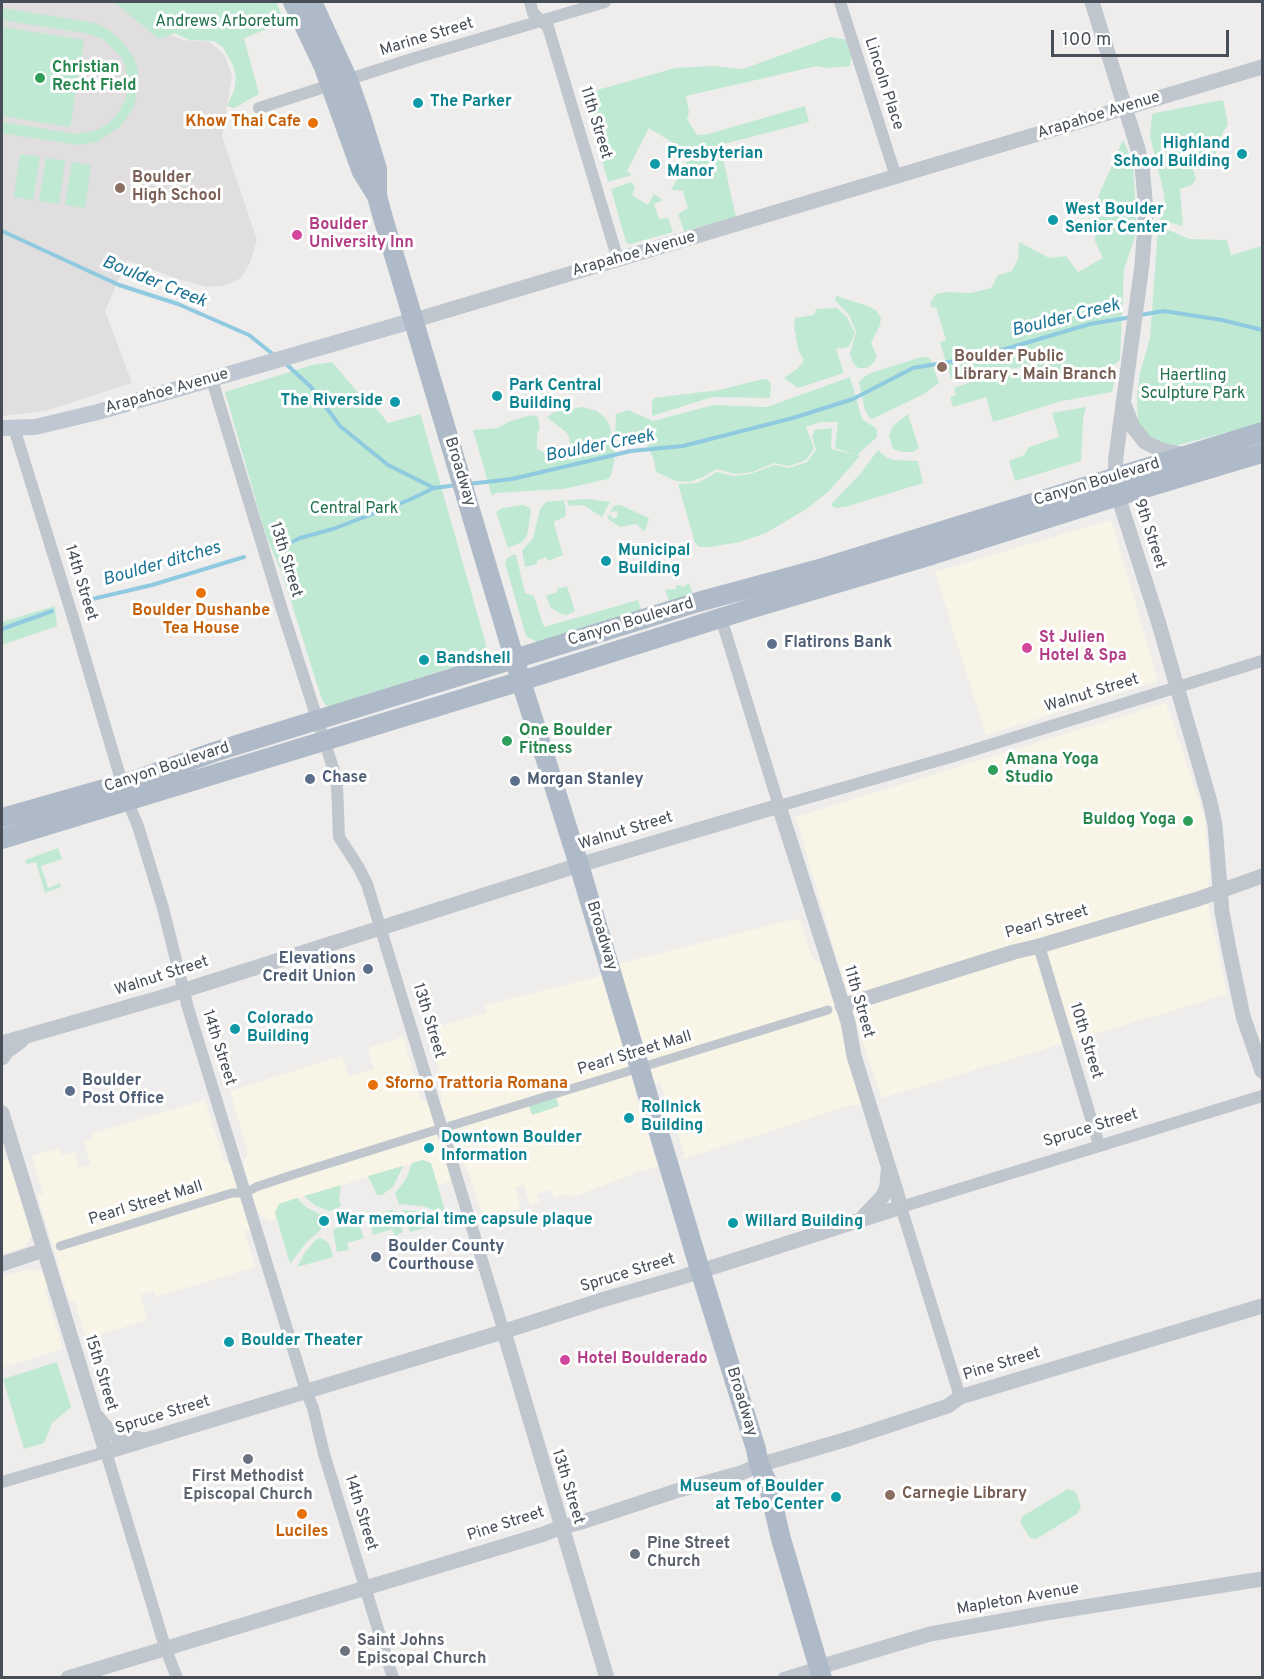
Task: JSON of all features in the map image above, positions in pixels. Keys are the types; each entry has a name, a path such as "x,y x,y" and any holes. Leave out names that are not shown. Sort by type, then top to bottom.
{"main road":[{"name":"Broadway","path":"293,2 315,46 340,82"},
{"name":"Broadway","path":"312,2 340,82 365,180 376,196 415,320 514,659 579,865 759,1465 768,1484 781,1539 820,1672"},
{"name":"Arapahoe Avenue","path":"8,428 35,427 72,419 415,320"},
{"name":"Canyon Boulevard","path":"2,818 125,792 324,740 521,681 922,558 1117,486 1187,455 1263,432"},
{"name":"Canyon Boulevard","path":"2,839 125,792 214,752 704,600 1117,486 1263,453"}],"street":[{"name":"11th Street","path":"530,2 533,13 548,27 618,260"},
{"name":"Marine Street","path":"259,108 605,2"},
{"name":"Lincoln Place","path":"840,2 896,177"},
{"name":"9th Street","path":"1092,2 1126,108 1144,182 1146,222 1131,352 1122,401 1116,456 1117,486 1210,802 1215,825 1220,890 1229,949 1243,1016 1263,1071"},
{"name":"Arapahoe Avenue","path":"415,320 1263,67"},
{"name":"13th Street","path":"212,380 338,785 337,828 339,837 365,879 381,928 607,1677"},
{"path":"1122,401 1133,427 1145,442 1161,450 1187,455"},
{"name":"14th Street","path":"8,428 74,621 125,792 138,826 163,908 183,990 313,1408 364,1587 393,1677"},
{"name":"11th Street","path":"721,618 788,833 835,1008 854,1056 960,1397"},
{"name":"Walnut Street","path":"2,1043 183,990 579,865 954,756 1263,661"},
{"path":"744,816 766,815 776,820 788,833"},
{"name":"Pearl Street","path":"835,1008 1021,950 1198,899 1263,876"},
{"name":"10th Street","path":"1039,946 1099,1145"},
{"name":"Pearl Street Mall","path":"450,1126 835,1008"},
{"path":"2,1058 6,1052 29,1036"},
{"name":"Spruce Street","path":"2,1482 306,1391 501,1325 700,1270 1263,1096"},
{"name":"15th Street","path":"2,1113 165,1647 177,1677"},
{"path":"251,1190 256,1186 439,1129"},
{"path":"859,1221 884,1196 888,1177 886,1157"},
{"name":"Pearl Street Mall","path":"60,1245 232,1193 240,1193"},
{"path":"2,1264 44,1250"},
{"name":"Pine Street","path":"68,1677 741,1473 759,1465 852,1438 948,1406 960,1397 1263,1306"},
{"path":"94,1412 111,1432 118,1436 136,1439 155,1438"},
{"name":"Mapleton Avenue","path":"784,1677 820,1672 930,1634 1056,1611 1263,1579"}],"shaded area":[{"name":"Boulder High School","path":"2,2 125,2 159,31 183,40 210,42 225,56 232,76 222,136 257,240 250,263 241,278 227,285 208,287 177,279 127,260 105,311 132,383 45,411 2,416"},
{"path":"1111,520 1158,681 986,735 935,572"},
{"path":"1166,703 1204,817 1210,874 1206,896 1227,994 882,1098 855,1020 796,817"},
{"path":"795,919 800,920 812,958 823,965 829,991 869,1105 850,1105 684,1159 685,1154 660,1082 634,1090 658,1167 637,1172 573,1197 567,1194 554,1198 551,1190 537,1194 539,1202 530,1205 524,1185 515,1187 520,1208 484,1219 468,1171 457,1151 441,1101 442,1080 426,1030 487,1012 485,1005 597,977 610,967"},
{"path":"403,1037 420,1097 430,1105 454,1180 438,1185 431,1163 423,1160 280,1204 275,1212 276,1218 269,1221 258,1213 243,1164 248,1153 230,1091 342,1056 349,1077 374,1069 368,1048"},
{"path":"205,1100 224,1161 232,1166 251,1229 244,1231 255,1267 156,1297 154,1291 140,1295 147,1320 86,1339 75,1301 70,1302 38,1196 43,1194 32,1156 60,1148 62,1156 74,1152 79,1168 91,1165 84,1142 92,1139 91,1134"},
{"path":"8,1159 32,1235 24,1247 2,1254 2,1161"},
{"path":"30,1269 44,1272 49,1282 45,1291 63,1348 2,1368 2,1277"}],"green space":[{"name":"Andrews Arboretum","path":"114,2 276,2 285,22 244,38 259,94 234,108 227,106 234,91 236,77 233,65 222,46 213,41 189,40 175,33 159,39"},
{"path":"2,8 95,23 109,30 123,43 134,58 139,83 134,107 120,127 96,142 78,145 2,133 2,122 76,134 97,130 108,124 119,112 126,98 128,82 125,64 121,57 103,39 85,33 2,20"},
{"name":"Christian Recht Field","path":"2,27 84,40 70,127 2,116"},
{"path":"831,37 847,40 853,45 850,66 828,68 817,66 686,96 689,112 687,119 697,135 708,134 805,106 809,122 720,145 736,217 684,231 678,214 688,208 683,191 671,190 691,154 649,128 627,171 632,175 608,182 583,94 675,68 714,66 743,69"},
{"path":"1223,100 1228,124 1215,147 1216,162 1214,166 1191,163 1196,179 1192,185 1180,189 1183,226 1160,220 1165,207 1150,136 1152,115"},
{"path":"1123,140 1133,163 1137,231 1124,269 1120,360 1111,367 1057,374 1045,368 1021,367 951,379 940,342 946,340 936,307 932,308 930,302 936,294 971,293 991,288 998,275 1012,271 1018,259 1019,242 1049,258 1066,256 1078,272 1103,258 1095,241 1096,202"},
{"path":"20,154 40,157 33,200 14,197"},
{"path":"46,158 65,161 59,204 39,201"},
{"path":"72,162 91,165 85,208 65,205"},
{"path":"632,182 635,188 632,195 648,205 654,194 663,200 654,204 659,219 668,218 673,232 630,244 626,242 611,189"},
{"name":"Haertling Sculpture Park","path":"1158,229 1171,231 1189,239 1227,240 1231,255 1262,246 1262,423 1175,446 1156,445 1143,433 1138,420 1137,396 1140,373 1150,338"},
{"path":"836,296 868,306 876,310 881,318 871,343 877,356 867,368 858,368 853,363 850,354 856,332 849,315 835,300"},
{"path":"837,308 847,317 855,333 849,347 836,349 844,373 798,388 784,378 798,368 804,360 799,352 794,327 795,318 814,315 816,309"},
{"path":"921,357 930,358 939,383 924,394 872,419 869,417 865,410 859,382 868,374"},
{"name":"Central Park","path":"332,362 367,403 376,408 388,423 420,414 487,648 478,659 326,706 321,697 282,573 266,536 225,392 312,365"},
{"path":"1116,374 1112,392 1062,401 993,422 986,397 953,407 950,397 956,395 954,388 1002,375 1022,375 1053,380"},
{"path":"850,377 862,419 877,429 877,437 857,455 860,456 829,491 808,508 766,533 740,542 699,547 695,543 678,484 698,483 717,472 733,476 750,474 775,465 789,468 807,462 816,450 812,436 815,430 832,428 831,449 856,455 835,448 838,422 820,422 806,427 814,448 806,460 790,466 774,463 752,472 735,474 717,469 690,482 676,481 656,472 654,460 645,441 628,441 615,437 616,414 628,410 653,421 713,405 767,407"},
{"path":"763,379 768,380 771,384 770,398 712,397 652,416 654,398 719,390"},
{"path":"582,407 597,411 610,426 615,458 611,476 608,479 563,489 495,493 492,496 473,430 498,428 508,422 531,415 538,417 540,428 537,434 537,449 553,456 564,456 571,446 568,434 547,417 555,412"},
{"path":"1086,407 1081,461 1015,481 1009,461 1024,455 1029,447 1059,437 1052,413"},
{"path":"908,414 919,448 913,452 902,452 893,449 889,436 893,426"},
{"path":"878,450 894,460 918,461 923,483 845,507 832,506 832,503 861,473"},
{"path":"589,499 610,502 602,517 583,505 569,506 567,500"},
{"path":"564,500 565,517 555,521 554,524 563,555 548,561 546,557 537,561 537,564 525,567 522,551 533,538 540,509 546,502"},
{"path":"523,505 531,511 527,536 522,542 508,548 496,512 502,508"},
{"path":"620,505 649,518 645,530 643,531 637,524 620,527 608,519 609,514 614,519 618,516 617,511 610,512 614,506"},
{"path":"516,555 525,593 534,596 544,627 638,600 643,614 541,644 526,636 505,563 507,558"},
{"path":"689,583 693,595 670,603 665,590 676,589 676,586 681,585 682,588"},
{"path":"567,586 575,611 567,615 551,608 546,596"},
{"path":"55,606 57,626 2,645 2,622"},
{"path":"58,848 62,859 41,866 48,888 60,883 61,887 45,893 36,862 27,864 25,860"},
{"path":"556,1097 559,1106 532,1115 529,1106"},
{"path":"423,1160 431,1163 446,1214 422,1206 399,1204 395,1193 406,1179 412,1163"},
{"path":"403,1166 393,1187 382,1195 377,1195 368,1176"},
{"path":"341,1185 339,1199 341,1206 330,1211 316,1206 304,1196"},
{"path":"297,1198 306,1207 321,1215 325,1226 306,1243 290,1264 275,1212 279,1204"},
{"path":"391,1210 396,1212 403,1232 395,1236 392,1229 373,1235 370,1216"},
{"path":"403,1210 427,1213 447,1222 410,1232"},
{"path":"352,1220 358,1222 364,1238 347,1243 349,1250 337,1252 333,1230"},
{"path":"321,1238 329,1243 333,1257 297,1267 305,1252 317,1239"},
{"path":"57,1362 71,1407 52,1423 44,1443 24,1449 3,1379"},
{"path":"1068,1489 1076,1492 1081,1507 1077,1514 1036,1539 1030,1538 1020,1522 1023,1516"}],"waterway":[{"name":"Boulder Creek","path":"2,231 119,285 178,304 249,335 274,355"},
{"name":"Boulder Creek","path":"1140,315 1164,311 1222,320 1262,330"},
{"name":"Boulder Creek","path":"468,484 512,479 631,451 683,446 793,418 853,399 913,368 978,357 1090,324 1132,317"},
{"name":"Boulder Creek","path":"285,363 311,387 340,426 388,465 434,488 457,485"},
{"name":"Boulder ditches","path":"290,543 409,500 434,488"},
{"name":"Boulder ditches","path":"88,600 152,585 244,557"},
{"name":"Boulder ditches","path":"2,629 52,611"}],"place":[{"name":"Christian Recht Field","path":"40,78"},
{"name":"The Parker","path":"418,103"},
{"name":"Khow Thai Cafe","path":"313,123"},
{"name":"Highland School Building","path":"1242,154"},
{"name":"Presbyterian Manor","path":"655,164"},
{"name":"Boulder High School","path":"120,188"},
{"name":"West Boulder Senior Center","path":"1053,220"},
{"name":"Boulder University Inn","path":"297,235"},
{"name":"Boulder Public Library - Main Branch","path":"942,367"},
{"name":"Park Central Building","path":"497,396"},
{"name":"The Riverside","path":"395,402"},
{"name":"Municipal Building","path":"606,561"},
{"name":"Boulder Dushanbe Tea House","path":"201,593"},
{"name":"Flatirons Bank","path":"772,644"},
{"name":"St Julien Hotel & Spa","path":"1027,648"},
{"name":"Bandshell","path":"424,660"},
{"name":"One Boulder Fitness","path":"507,741"},
{"name":"Amana Yoga Studio","path":"993,770"},
{"name":"Chase","path":"310,779"},
{"name":"Morgan Stanley","path":"515,781"},
{"name":"Buldog Yoga","path":"1188,821"},
{"name":"Elevations Credit Union","path":"368,969"},
{"name":"Colorado Building","path":"235,1029"},
{"name":"Sforno Trattoria Romana","path":"373,1085"},
{"name":"Boulder Post Office","path":"70,1091"},
{"name":"Rollnick Building","path":"629,1118"},
{"name":"Downtown Boulder Information","path":"429,1148"},
{"name":"War memorial time capsule plaque","path":"324,1221"},
{"name":"Willard Building","path":"733,1223"},
{"name":"Boulder County Courthouse","path":"376,1257"},
{"name":"Boulder Theater","path":"229,1342"},
{"name":"Hotel Boulderado","path":"565,1360"},
{"name":"First Methodist Episcopal Church","path":"248,1459"},
{"name":"Carnegie Library","path":"890,1495"},
{"name":"Museum of Boulder at Tebo Center","path":"836,1497"},
{"name":"Luciles","path":"302,1514"},
{"name":"Pine Street Church","path":"635,1554"},
{"name":"Saint Johns Episcopal Church","path":"345,1651"}]}
